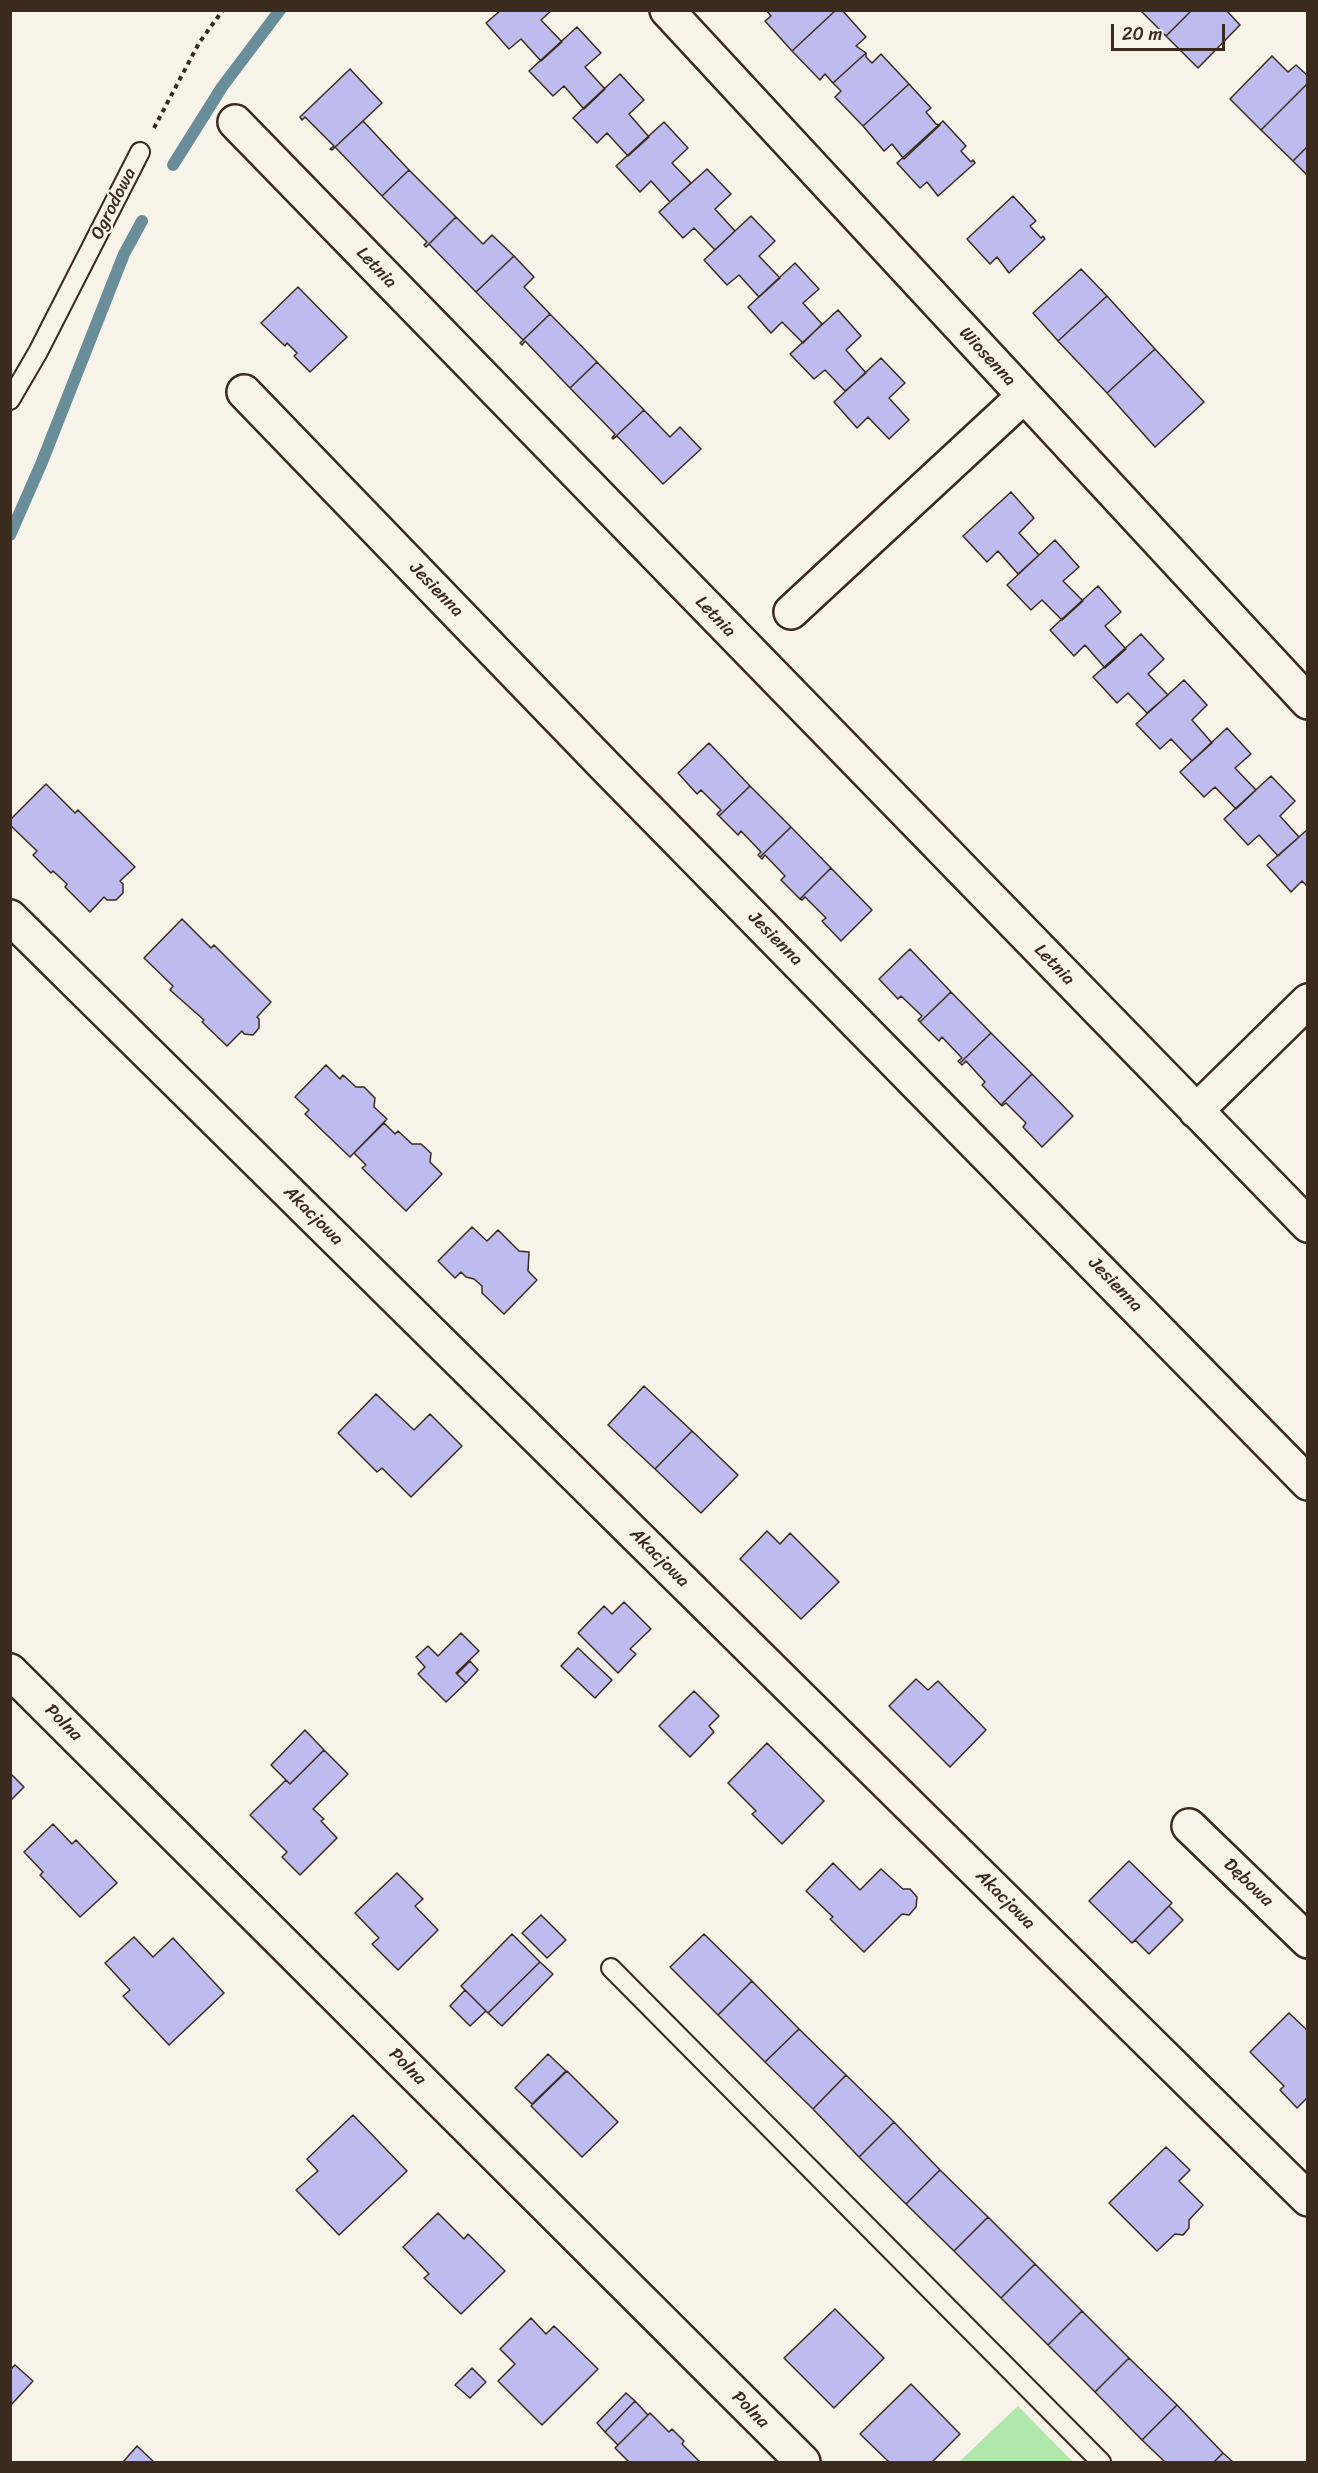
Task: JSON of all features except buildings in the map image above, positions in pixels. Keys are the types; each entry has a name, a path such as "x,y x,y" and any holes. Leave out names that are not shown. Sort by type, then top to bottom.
{"street":[{"name":"Wiosenna","path":"667,10 1308,702"},
{"name":"Letnia","path":"235,122 1308,1225"},
{"name":"Jesienna","path":"244,392 605,766 1308,1483"},
{"path":"791,612 1024,396"},
{"name":"Akacjowa","path":"10,917 1308,2199"},
{"path":"1196,1111 1308,1001"},
{"name":"Polna","path":"10,1671 802,2463"},
{"name":"Dębowa","path":"1189,1826 1308,1941"}],"lane":[{"name":"Ogrodowa","path":"10,400 38,352 140,152"},
{"path":"611,1968 1101,2463"}],"path":[{"name":"Ogrodowa","path":"140,152 199,43 223,10"}],"green space":[{"path":"1018,2406 1073,2462 959,2462"}],"waterway":[{"path":"173,165 222,87 280,10"},
{"path":"10,535 42,462 124,254 142,221"}]}
